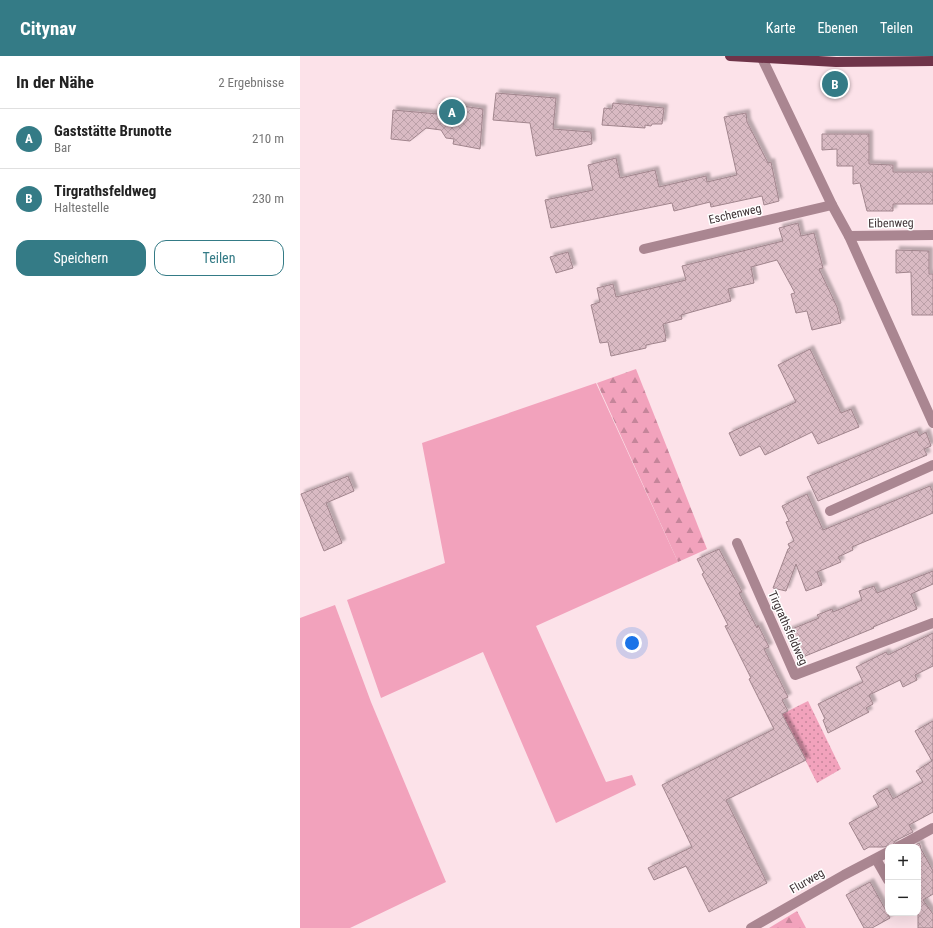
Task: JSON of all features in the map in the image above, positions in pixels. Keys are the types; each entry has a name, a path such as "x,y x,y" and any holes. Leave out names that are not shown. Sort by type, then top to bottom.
{"main road":[{"path":"736,56 836,62 933,61"}],"street":[{"path":"762,57 832,204 849,236 933,423"},
{"name":"Eschenweg","path":"644,249 832,204"},
{"name":"Eibenweg","path":"849,236 933,235"},
{"path":"830,512 933,465"},
{"name":"Tirgrathsfeldweg","path":"736,543 795,676 933,623"},
{"path":"904,844 933,828"},
{"name":"Flurweg","path":"751,928 844,875 885,854"},
{"path":"876,859 885,875"}],"green space":[{"path":"636,369 707,549 678,562 597,383"},
{"path":"596,383 678,562 536,626 606,782 632,775 636,785 556,823 483,652 381,698 347,600 445,563 422,443"},
{"path":"335,605 371,702 446,882 350,928 300,928 300,618"},
{"path":"808,701 841,769 817,783 782,714"},
{"path":"797,911 806,928 769,928"}],"building":[{"path":"496,93 556,98 553,129 591,132 592,144 536,156 530,123 493,120"},
{"path":"440,103 483,109 480,149 453,144 454,139 446,138 441,130 426,128 410,141 391,139 393,110 438,114"},
{"path":"613,103 664,108 662,124 652,124 651,126 645,125 645,128 602,125 604,108 612,109"},
{"path":"746,113 747,122 768,163 771,162 779,201 764,205 762,196 711,207 710,202 674,211 672,203 551,228 545,200 593,190 588,165 616,158 620,178 655,170 659,187 706,176 707,182 737,175 724,117"},
{"path":"822,134 869,134 869,164 893,165 893,172 933,172 933,204 893,204 893,211 867,211 860,183 853,184 853,166 837,166 837,149 822,150"},
{"path":"798,223 801,236 814,233 823,268 819,269 837,307 841,323 812,330 807,311 796,313 791,294 795,293 777,260 751,267 754,283 728,289 731,301 681,315 682,319 663,324 666,341 646,345 646,348 611,356 608,342 600,343 591,305 600,302 597,288 613,284 616,297 686,280 682,266 783,241 779,228"},
{"path":"896,250 929,251 929,274 933,274 933,315 912,315 911,272 896,273"},
{"path":"568,252 573,268 556,273 550,257"},
{"path":"810,349 841,413 851,409 859,427 818,444 812,432 765,455 760,446 740,456 729,433 796,402 778,365"},
{"path":"917,431 919,436 926,432 931,446 924,449 927,455 818,501 807,477"},
{"path":"348,476 354,491 326,503 342,543 324,551 301,494"},
{"path":"930,486 933,493 933,513 852,547 853,550 838,557 841,562 817,572 822,585 806,591 796,564 786,591 773,588 788,549 790,548 788,544 794,541 786,522 789,521 782,506 807,494 823,530"},
{"path":"719,549 742,592 739,593 757,628 758,625 769,647 764,649 788,697 782,700 788,711 782,714 806,760 726,800 767,883 709,912 686,866 654,880 648,868 692,847 662,785 774,729 749,679 751,678 725,626 728,625 702,574 704,573 697,559"},
{"path":"933,571 933,584 911,594 917,609 798,659 787,631 819,618 817,615 832,609 833,612 862,600 859,591 874,586 877,593"},
{"path":"933,633 933,666 915,675 917,680 903,687 900,680 869,695 873,704 866,708 869,712 828,733 823,720 825,719 818,704 863,682 856,667 886,652 888,655"},
{"path":"933,721 933,812 909,825 913,832 895,841 894,844 885,844 884,847 869,847 864,850 849,823 879,807 873,796 887,788 893,799 923,782 916,771 932,761 915,731"},
{"path":"921,849 933,871 933,894 923,900 933,914 933,928 918,928 918,916 921,916"},
{"path":"870,882 885,909 885,916 889,916 890,918 872,928 864,928 846,895"}],"place":[{"name":"Tirgrathsfeldweg","path":"835,84"},
{"name":"Gaststätte Brunotte","path":"452,112"}]}
